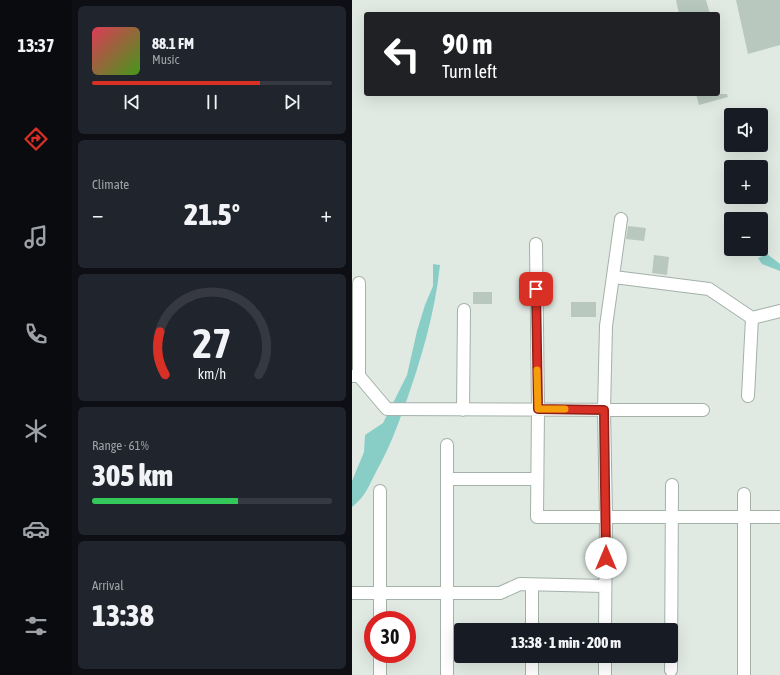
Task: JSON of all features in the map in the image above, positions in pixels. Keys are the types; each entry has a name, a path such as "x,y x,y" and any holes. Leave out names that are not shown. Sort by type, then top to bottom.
{"street":[{"path":"605,623 606,516 604,410 606,326 621,219"},
{"path":"536,244 538,409 537,517 780,517"},
{"path":"614,277 709,289 752,318 780,311"},
{"path":"359,283 356,376 387,409 703,410"},
{"path":"463,410 464,310"},
{"path":"748,396 752,318"},
{"path":"447,445 447,673"},
{"path":"447,479 537,479"},
{"path":"671,670 672,485"},
{"path":"380,491 380,611"},
{"path":"744,494 744,675"},
{"path":"352,593 500,593 520,584 606,586"},
{"path":"532,584 532,623"},
{"path":"380,663 380,675"},
{"path":"532,663 532,675"},
{"path":"605,663 605,675"}],"water":[{"path":"768,255 780,264 780,271 762,264 758,258"},
{"path":"433,264 440,265 435,301 427,336 411,388 396,430 385,454 367,490 361,499 352,507 352,481 364,452 365,435 383,423 407,375 417,331 433,286"}],"building":[{"path":"676,0 706,0 709,12 679,12"},
{"path":"736,0 780,0 780,45 748,54"},
{"path":"720,94 727,94 728,97 699,105 697,96 720,96"},
{"path":"628,226 646,228 644,241 626,239"},
{"path":"654,255 669,257 667,275 652,273"},
{"path":"473,292 492,292 492,304 473,304"},
{"path":"571,302 596,302 596,317 571,317"}],"slow traffic":[{"path":"537,370 538,409 565,409"}],"route":[{"path":"536,289 538,409 604,410 606,558"}]}
